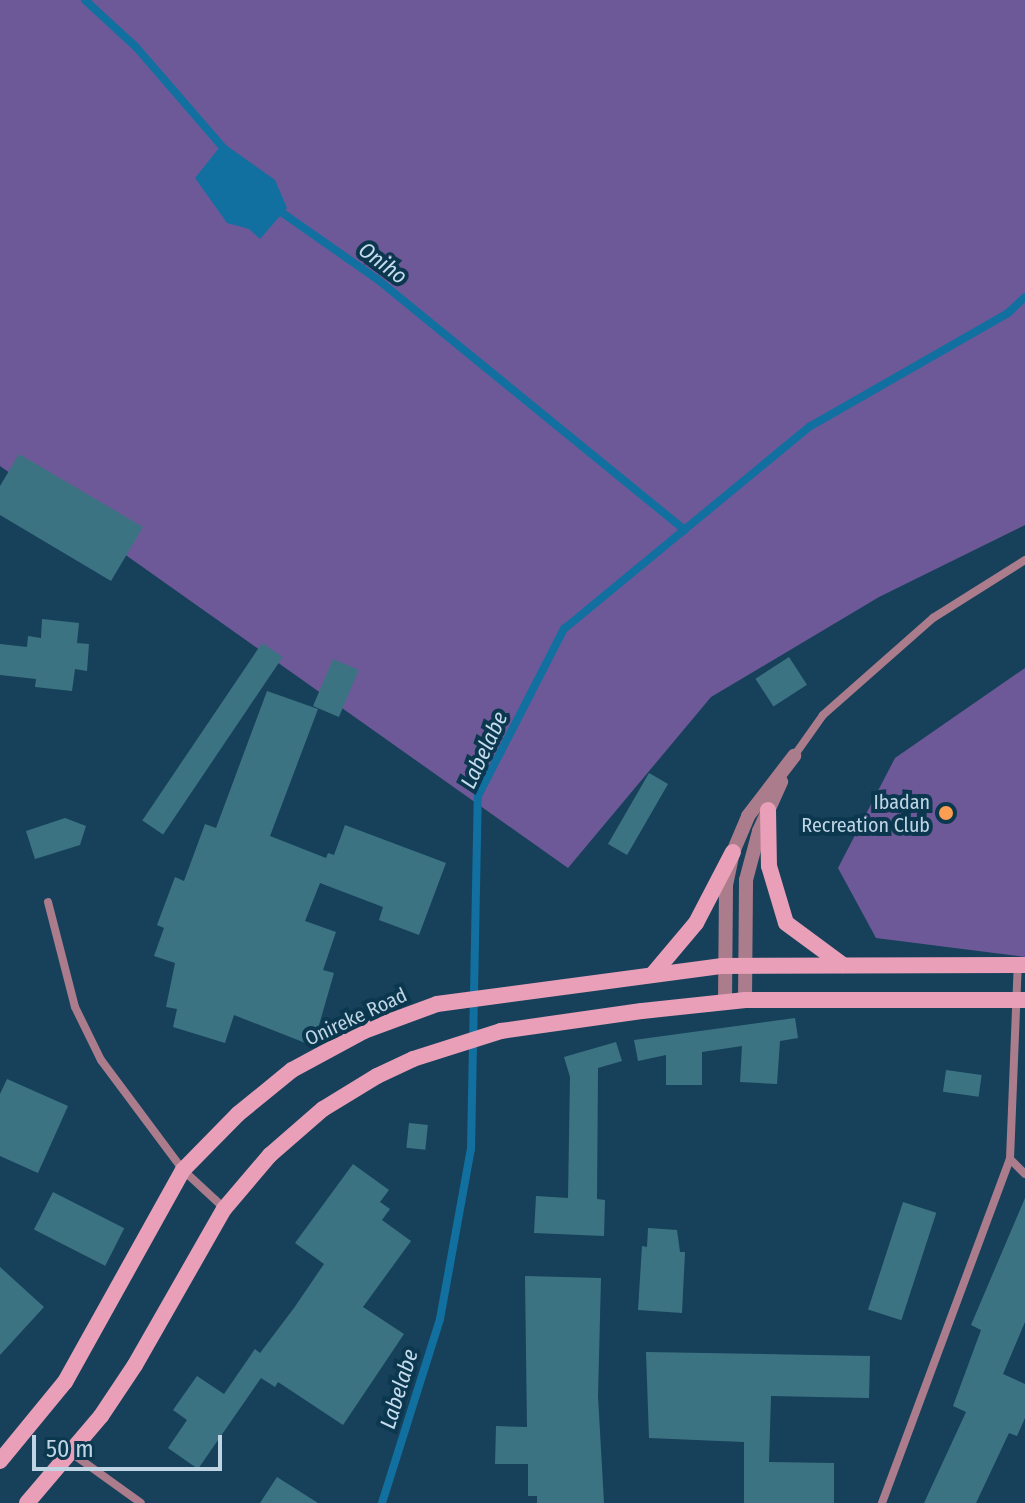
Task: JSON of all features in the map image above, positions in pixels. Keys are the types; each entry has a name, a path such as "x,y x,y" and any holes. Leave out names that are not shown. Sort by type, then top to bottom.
{"main road":[{"path":"768,810 769,866 786,923 845,966"},
{"path":"653,974 696,923 733,852"},
{"name":"Onireke Road","path":"0,1461 65,1382 183,1170 238,1114 292,1070 364,1031 437,1004 722,966 1022,964"},
{"path":"27,1503 135,1365 224,1209 270,1155 323,1109 401,1064 501,1031 725,1002 1021,998"}],"street":[{"path":"725,1002 722,966 733,852 748,816 823,715 933,618 1025,560"},
{"path":"745,1000 742,964 746,880 768,810 794,756"},
{"path":"48,902 81,1021 101,1060 183,1170 224,1209"},
{"path":"882,1503 1010,1159 1022,964"},
{"path":"1010,1159 1025,1174"},
{"path":"69,1451 141,1503"}],"shaded area":[{"path":"0,0 1025,0 1025,525 879,597 711,697 568,868 0,466"},
{"name":"Ibadan Recreation Club","path":"1025,668 1025,957 876,938 838,868 895,758"}],"water":[{"path":"223,143 275,180 287,208 260,239 249,229 227,223 195,178"}],"building":[{"path":"19,454 143,527 111,581 0,515 0,486"},
{"path":"42,619 79,623 77,643 89,644 87,671 75,669 72,691 35,687 36,679 0,675 0,644 27,647 28,636 41,638"},
{"path":"262,643 283,657 163,834 142,820"},
{"path":"789,657 807,685 773,706 755,679"},
{"path":"333,659 359,670 339,717 313,706"},
{"path":"267,691 318,709 270,836 326,858 328,853 334,855 345,825 446,863 419,935 379,920 383,907 320,883 305,921 336,932 323,970 334,973 313,1046 234,1015 225,1043 173,1027 177,1009 166,1007 175,963 154,956 164,928 157,925 175,877 184,881 205,824 216,828"},
{"path":"649,773 668,784 627,855 608,844"},
{"path":"65,818 86,826 80,845 35,859 26,831"},
{"path":"795,1018 798,1038 780,1041 777,1084 740,1082 742,1046 702,1052 702,1085 666,1085 666,1055 638,1061 634,1040"},
{"path":"616,1042 622,1061 598,1068 597,1199 605,1200 604,1236 534,1233 536,1196 568,1198 570,1077 564,1057"},
{"path":"946,1070 982,1075 979,1097 943,1092"},
{"path":"7,1079 68,1106 38,1173 0,1156 0,1094"},
{"path":"409,1123 428,1125 425,1150 406,1148"},
{"path":"353,1164 389,1190 380,1202 390,1209 382,1220 411,1241 363,1307 404,1334 343,1425 278,1382 275,1387 261,1378 198,1469 168,1448 187,1420 173,1410 197,1376 224,1394 255,1349 260,1353 294,1308 324,1264 295,1243"},
{"path":"53,1192 124,1228 105,1266 34,1229"},
{"path":"1025,1198 1025,1322 1003,1374 1025,1384 1025,1418 1017,1436 1009,1433 976,1503 924,1503 966,1412 953,1406 981,1330 971,1325"},
{"path":"903,1202 936,1213 901,1320 868,1309"},
{"path":"648,1228 677,1230 680,1252 685,1252 682,1313 638,1310 642,1246 647,1247"},
{"path":"0,1267 44,1307 0,1355"},
{"path":"525,1276 601,1278 598,1396 604,1503 537,1503 537,1496 528,1496 528,1464 495,1464 496,1426 527,1427"},
{"path":"646,1352 870,1356 869,1398 771,1396 769,1462 834,1463 834,1503 744,1503 744,1442 649,1438"},
{"path":"277,1477 318,1503 260,1503"}],"waterway":[{"name":"Oniho","path":"85,0 136,47 226,151"},
{"name":"Oniho","path":"274,207 377,279 685,530"},
{"name":"Labelabe","path":"382,1503 440,1319 471,1149 478,796 564,629 809,427 1008,313 1025,297"}],"place":[{"name":"Ibadan Recreation Club","path":"946,813"}]}
